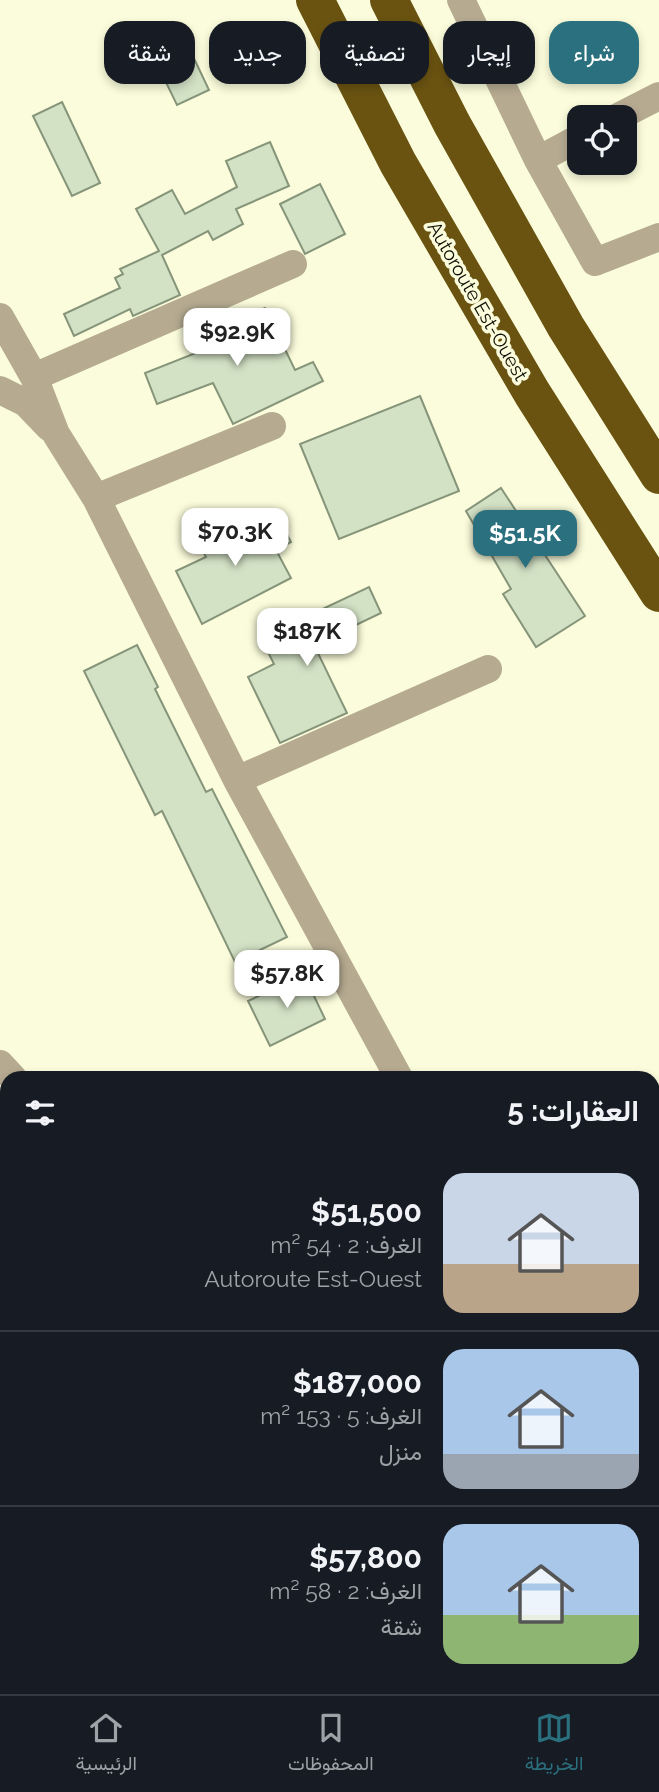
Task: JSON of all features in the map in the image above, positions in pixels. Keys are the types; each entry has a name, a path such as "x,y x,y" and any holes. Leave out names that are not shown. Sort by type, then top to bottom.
{"highway":[{"name":"Autoroute Est-Ouest","path":"315,0 398,163 482,309 659,593"},
{"path":"390,0 452,124 559,315 659,475"}],"street":[{"path":"461,0 538,160 595,262 659,237"},
{"path":"637,107 659,96"},
{"path":"538,160 567,144"},
{"path":"0,390 34,393 293,264"},
{"path":"0,317 34,393 96,498 236,780 395,1071"},
{"path":"96,498 272,425"},
{"path":"236,780 488,669"}],"building":[{"path":"195,60 209,90 177,105 167,84 195,84"},
{"path":"62,102 100,183 72,196 33,116"},
{"path":"270,142 289,186 236,209 243,224 213,240 208,231 162,255 180,295 133,316 130,309 74,336 64,314 120,288 115,278 123,274 120,269 159,251 136,209 172,190 185,214 237,187 226,161"},
{"path":"320,184 345,234 305,254 280,204"},
{"path":"265,308 295,370 313,362 323,381 233,424 213,383 157,404 145,373 206,349 200,334"},
{"path":"420,396 459,491 339,539 300,444"},
{"path":"501,488 585,616 536,647 503,594 511,589 466,511"},
{"path":"276,514 291,542 276,550 291,578 202,624 176,571 206,557 195,536 220,524 228,540"},
{"path":"369,587 381,613 314,645 347,713 280,743 248,677 274,664 261,638"},
{"path":"137,645 158,687 155,689 206,792 212,789 287,937 235,962 162,811 155,815 84,671"},
{"path":"304,975 325,1019 270,1046 248,1001"}]}
